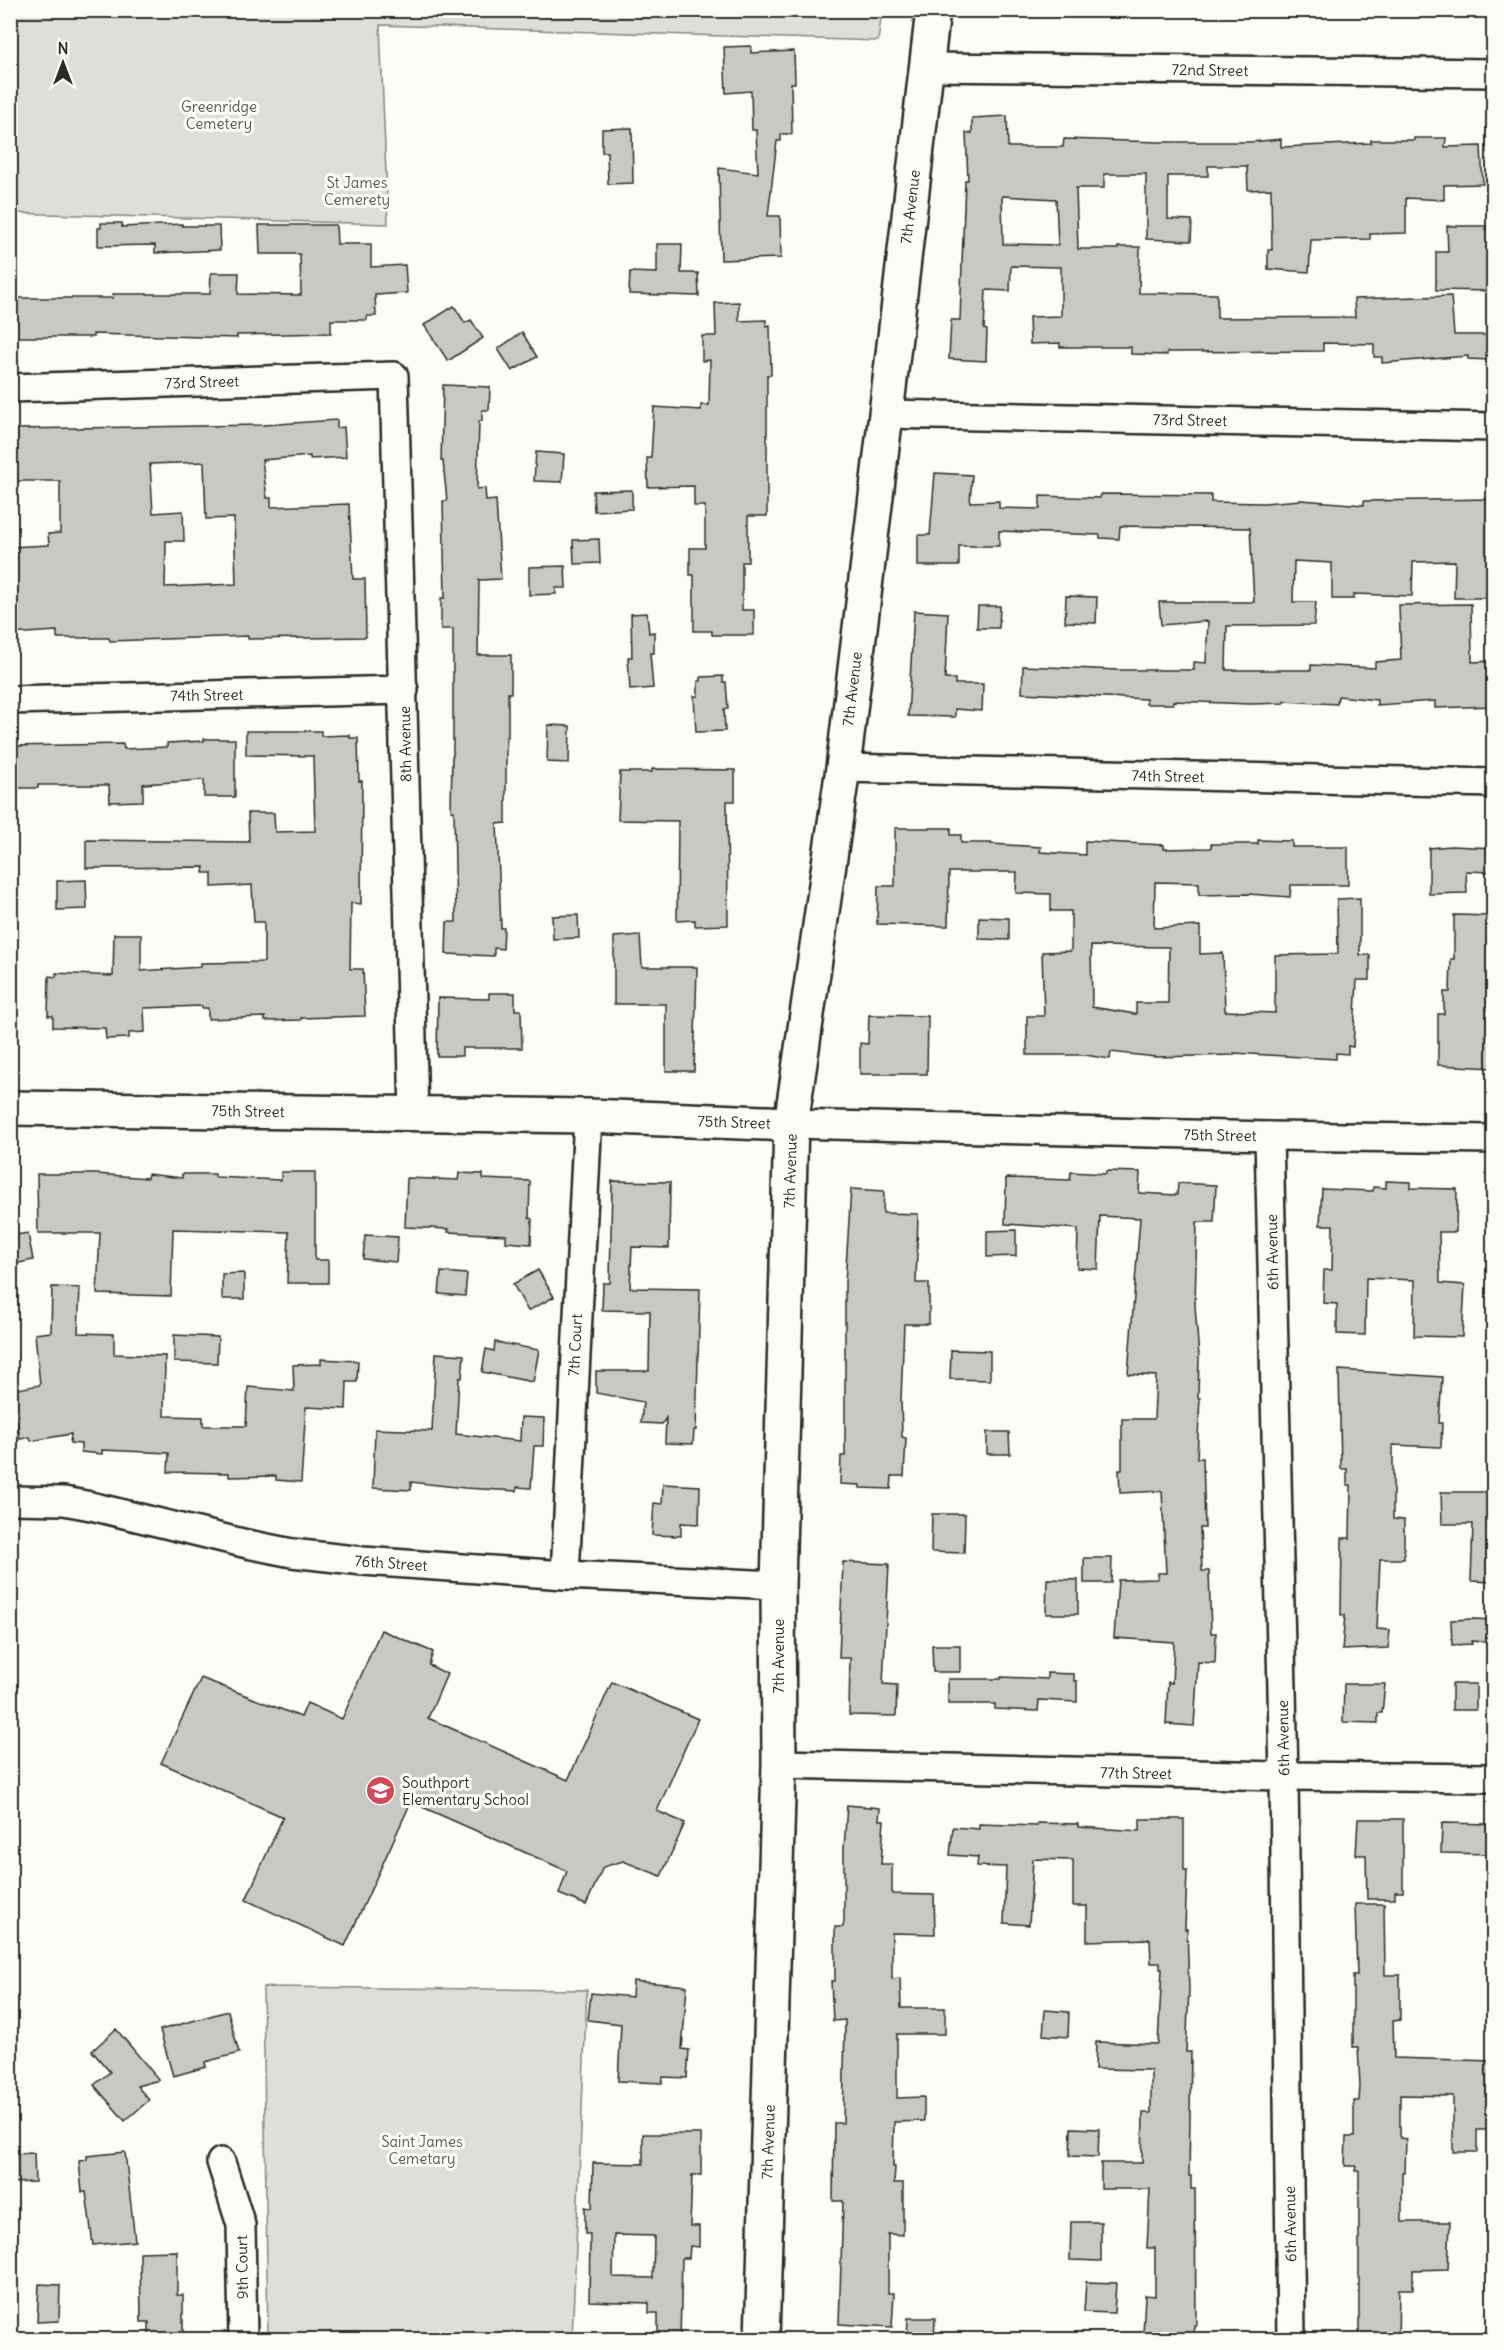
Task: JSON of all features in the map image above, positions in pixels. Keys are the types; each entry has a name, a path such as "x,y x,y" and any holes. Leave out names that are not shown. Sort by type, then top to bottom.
{"street":[{"name":"7th Avenue","path":"762,2340 779,1764 778,1585 791,1124 843,768 933,10"},
{"name":"72nd Street","path":"927,67 1494,73"},
{"name":"73rd Street","path":"10,388 394,376"},
{"name":"8th Avenue","path":"394,376 414,1113"},
{"name":"73rd Street","path":"886,414 1494,427"},
{"name":"74th Street","path":"10,700 404,690"},
{"name":"74th Street","path":"843,768 1494,783"},
{"name":"75th Street","path":"10,1108 588,1116 791,1124 1269,1136 1494,1139"},
{"name":"7th Court","path":"565,1575 588,1116"},
{"name":"6th Avenue","path":"1269,1136 1284,1776 1291,2340"},
{"name":"76th Street","path":"10,1500 64,1501 292,1552 363,1562 565,1575 778,1585"},
{"name":"77th Street","path":"779,1764 1284,1776 1494,1778"},
{"name":"9th Court","path":"221,2162 241,2225 243,2340"}],"green space":[{"name":"Greenridge Cemetery","path":"11,10 882,11 878,41 380,25 388,224 11,213"},
{"name":"Saint James Cemetary","path":"263,1987 587,1990 572,2339 268,2339"}],"building":[{"path":"751,46 751,53 794,51 795,83 791,83 792,134 781,134 781,141 777,141 768,216 780,216 781,258 721,260 719,168 758,173 756,130 752,130 751,91 726,93 724,47"},
{"path":"1007,116 1008,147 1063,147 1064,139 1251,142 1281,139 1281,147 1371,143 1371,140 1414,140 1414,138 1446,138 1445,147 1481,146 1483,184 1444,185 1444,200 1406,198 1406,233 1370,234 1370,239 1311,240 1309,272 1268,269 1268,250 1272,250 1271,189 1248,190 1247,166 1208,166 1208,176 1168,176 1168,219 1192,220 1191,241 1146,239 1146,174 1104,174 1104,188 1076,188 1078,249 1140,247 1139,293 1217,294 1217,318 1355,317 1354,299 1451,296 1454,335 1491,335 1490,360 1468,359 1468,356 1382,363 1382,357 1374,357 1374,344 1323,343 1323,351 1167,352 1167,355 1131,354 1131,347 1060,347 1060,343 1030,344 1029,317 1061,316 1061,267 1011,266 1010,291 986,290 984,329 987,330 986,361 949,359 951,320 960,320 965,180 968,180 966,133 972,133 972,118","holes":["1002,196 1056,199 1058,245 1003,244"]},
{"path":"632,128 633,183 608,184 607,152 602,152 602,129"},
{"path":"101,223 122,223 122,227 182,224 182,226 219,226 220,250 155,253 155,245 98,246 98,228 101,228"},
{"path":"259,225 336,225 337,244 371,244 371,267 405,265 407,293 375,295 376,316 367,316 367,320 331,320 331,333 237,335 237,338 93,334 93,337 10,337 10,298 113,298 113,294 210,294 211,273 239,273 238,294 301,295 300,254 260,254"},
{"path":"1447,226 1492,226 1494,291 1436,290 1436,252 1448,252"},
{"path":"657,244 682,244 681,273 698,273 699,296 629,294 630,272 657,273"},
{"path":"739,302 739,321 766,320 766,326 770,325 771,375 767,375 767,516 748,516 748,562 742,562 742,610 754,610 754,635 712,635 712,631 694,631 694,575 690,575 690,548 705,548 705,506 694,506 694,486 648,487 647,458 651,458 654,407 701,410 701,405 709,405 710,360 702,361 702,336 716,336 715,303"},
{"path":"454,306 465,323 471,320 483,338 448,361 424,325"},
{"path":"522,332 537,357 512,371 498,349"},
{"path":"443,385 490,387 489,410 482,410 482,421 479,421 477,489 485,488 486,501 496,500 501,579 479,580 478,655 511,655 511,693 508,693 508,737 506,737 506,823 497,824 501,928 504,928 503,949 494,948 494,956 446,954 447,922 456,922 454,811 451,811 453,629 441,629 441,598 445,598 443,501 447,501 443,461 441,461"},
{"path":"337,420 337,428 344,427 346,457 310,459 310,456 262,460 267,498 271,498 271,507 349,504 353,579 365,579 366,637 248,639 248,636 110,641 109,638 57,638 57,631 10,634 10,547 49,545 48,534 60,533 60,481 16,481 16,429 263,425","holes":["204,462 206,519 234,518 236,584 165,587 166,541 184,541 183,511 153,513 150,464"]},
{"path":"536,452 564,454 562,482 534,481"},
{"path":"935,473 972,475 970,502 999,501 999,508 1040,509 1040,496 1100,498 1101,494 1211,495 1211,502 1264,503 1301,500 1364,505 1364,501 1493,499 1494,598 1454,598 1455,561 1413,562 1412,596 1354,594 1354,599 1332,599 1332,563 1294,561 1293,602 1316,602 1314,625 1227,626 1226,670 1311,670 1311,665 1375,668 1375,662 1401,660 1399,605 1471,604 1472,662 1494,661 1494,706 1435,708 1435,701 1377,705 1377,700 1338,696 1337,704 1284,701 1284,703 1250,704 1173,701 1173,704 1146,704 1146,699 1022,693 1023,666 1194,670 1194,662 1206,663 1208,621 1161,625 1159,602 1254,602 1250,528 1120,526 1119,539 1100,538 1100,535 999,531 999,546 959,546 959,566 918,566 918,535 930,535"},
{"path":"632,490 632,509 594,511 593,491"},
{"path":"599,539 600,563 574,564 573,540"},
{"path":"565,566 566,588 556,588 556,594 529,595 529,567"},
{"path":"1066,596 1097,597 1096,623 1065,622"},
{"path":"978,606 1000,606 999,628 977,628"},
{"path":"914,611 948,613 945,679 955,679 955,684 983,684 982,711 955,709 955,717 908,716"},
{"path":"647,613 649,633 654,632 654,653 650,653 653,688 630,690 628,657 632,657 631,614"},
{"path":"723,676 723,682 726,682 728,709 724,709 725,731 696,732 694,696 698,696 698,681 701,681 701,677"},
{"path":"548,725 570,726 569,763 547,762"},
{"path":"246,731 321,731 321,736 350,735 350,738 358,738 359,781 362,781 361,904 351,903 350,969 363,969 365,1016 265,1021 265,1017 208,1019 208,1008 202,1008 202,1006 144,1008 145,1032 129,1033 129,1038 106,1039 105,1028 53,1027 53,1016 48,1016 49,976 56,977 56,973 113,976 114,934 141,934 141,971 201,967 201,963 264,962 264,922 254,922 252,885 212,887 212,873 203,873 204,867 86,868 86,840 249,842 248,813 274,813 275,832 315,831 313,756 246,755"},
{"path":"204,739 235,739 235,797 204,797 204,780 143,784 143,801 110,802 109,785 38,785 38,788 10,788 10,746 123,744 124,749 167,747 167,743 204,741"},
{"path":"652,769 735,770 735,801 727,801 728,925 695,926 695,920 677,921 678,821 618,820 620,772 652,772"},
{"path":"895,828 951,828 951,835 961,835 961,843 1041,847 1040,852 1085,855 1085,841 1164,845 1164,849 1211,848 1211,844 1258,844 1258,840 1292,841 1292,847 1348,847 1348,885 1291,885 1290,897 1248,894 1199,895 1199,883 1155,882 1154,928 1200,926 1200,954 1223,953 1225,1011 1275,1013 1275,955 1338,954 1337,899 1360,898 1360,955 1370,955 1370,980 1357,980 1353,1047 1348,1046 1348,1054 1336,1053 1336,1059 1234,1053 1234,1055 1156,1057 1111,1052 1110,1059 1085,1055 1027,1055 1027,1016 1044,1016 1042,952 1071,951 1071,911 1051,911 1051,894 1016,893 1017,872 949,872 948,926 877,924 878,886 895,886","holes":["1091,946 1169,947 1168,1003 1136,1003 1136,1014 1092,1007"]},
{"path":"1451,846 1494,848 1494,872 1466,871 1467,893 1429,894 1429,848"},
{"path":"86,880 87,909 57,910 57,881"},
{"path":"578,915 579,938 553,939 552,916"},
{"path":"1454,915 1494,916 1494,1068 1438,1065 1438,1014 1444,1014 1444,992 1450,992 1451,959 1454,959"},
{"path":"979,917 1009,918 1009,940 979,939"},
{"path":"640,935 642,967 697,967 694,1071 666,1071 666,1004 614,1004 614,937"},
{"path":"489,993 515,993 515,1010 521,1010 522,1048 462,1048 462,1056 437,1056 438,998 489,999"},
{"path":"869,1015 928,1016 927,1074 860,1074 860,1043 868,1044"},
{"path":"1106,1171 1140,1172 1139,1193 1177,1195 1178,1183 1216,1185 1214,1222 1197,1222 1195,1305 1199,1357 1198,1398 1200,1398 1197,1458 1203,1458 1205,1528 1200,1528 1202,1571 1209,1571 1211,1633 1216,1633 1215,1663 1198,1662 1194,1726 1166,1724 1168,1682 1172,1683 1174,1642 1114,1638 1118,1580 1158,1579 1158,1573 1166,1573 1162,1491 1120,1493 1122,1419 1154,1419 1156,1376 1128,1374 1140,1218 1100,1216 1098,1269 1077,1268 1078,1229 1005,1224 1006,1178 1070,1180 1071,1172 1106,1174"},
{"path":"281,1172 315,1172 315,1260 328,1260 328,1283 287,1283 289,1232 173,1229 171,1296 97,1294 100,1233 38,1233 37,1174 97,1174 147,1178 148,1174 182,1178 182,1174 215,1174 215,1177 281,1180"},
{"path":"459,1173 483,1174 483,1179 530,1181 531,1244 506,1242 506,1235 405,1227 407,1178 458,1180"},
{"path":"612,1181 670,1182 669,1248 632,1247 630,1288 700,1289 696,1430 694,1430 693,1444 665,1443 666,1418 662,1424 641,1423 643,1402 596,1393 596,1371 649,1371 650,1311 602,1310 603,1283 610,1283"},
{"path":"1386,1181 1411,1182 1411,1188 1457,1189 1456,1232 1439,1232 1440,1283 1465,1285 1462,1337 1414,1336 1415,1280 1366,1278 1365,1335 1337,1334 1337,1304 1323,1303 1324,1270 1332,1270 1333,1225 1320,1225 1322,1189 1373,1191 1373,1187 1386,1188"},
{"path":"851,1189 884,1191 883,1213 918,1214 916,1283 929,1283 929,1324 904,1324 901,1399 902,1437 906,1438 904,1476 892,1476 891,1489 860,1488 860,1485 840,1484 841,1456 845,1456 845,1283"},
{"path":"1016,1230 1016,1256 987,1257 987,1231"},
{"path":"28,1233 33,1260 10,1265 10,1236"},
{"path":"365,1235 398,1237 396,1262 363,1259"},
{"path":"538,1270 554,1297 528,1311 513,1284"},
{"path":"441,1272 467,1274 465,1296 439,1294"},
{"path":"244,1273 244,1299 222,1299 222,1274"},
{"path":"52,1287 80,1288 78,1333 114,1334 114,1354 165,1356 164,1416 203,1417 203,1426 246,1426 248,1387 294,1391 293,1365 321,1364 321,1359 358,1361 357,1382 347,1382 346,1409 306,1407 301,1482 276,1480 276,1476 229,1477 229,1473 168,1472 169,1453 102,1450 102,1454 81,1452 81,1444 70,1443 71,1434 31,1441 30,1437 20,1439 12,1390 40,1385 35,1334 51,1332"},
{"path":"174,1335 218,1337 217,1363 174,1362"},
{"path":"495,1342 539,1350 533,1382 482,1372 486,1349 494,1351"},
{"path":"951,1350 990,1351 990,1380 950,1379"},
{"path":"436,1353 464,1355 462,1378 459,1378 456,1434 520,1441 521,1417 544,1418 543,1446 534,1446 531,1488 517,1487 517,1491 411,1482 411,1490 373,1488 375,1429 432,1431"},
{"path":"1339,1370 1442,1377 1439,1423 1442,1423 1441,1447 1393,1445 1393,1519 1404,1520 1404,1559 1380,1559 1377,1629 1390,1630 1388,1648 1342,1650 1345,1615 1341,1615 1342,1538 1350,1538 1351,1485 1347,1485 1347,1469 1341,1469"},
{"path":"987,1432 1009,1432 1010,1454 987,1454"},
{"path":"663,1484 700,1486 699,1524 681,1523 681,1536 652,1535 654,1503 662,1504"},
{"path":"1441,1492 1494,1492 1494,1582 1471,1581 1473,1524 1442,1524"},
{"path":"932,1514 965,1514 964,1553 931,1552"},
{"path":"1084,1558 1112,1558 1111,1583 1084,1583"},
{"path":"843,1562 889,1564 883,1684 897,1685 896,1716 849,1715 850,1658 839,1658"},
{"path":"1047,1579 1078,1580 1078,1614 1046,1614"},
{"path":"1451,1620 1494,1620 1494,1642 1471,1641 1472,1644 1452,1645"},
{"name":"Southport Elementary School","path":"381,1630 433,1652 429,1665 447,1674 428,1718 568,1780 612,1682 698,1719 657,1811 685,1823 661,1876 623,1861 603,1867 586,1905 559,1894 567,1871 411,1802 345,1946 246,1900 283,1817 161,1763 201,1678 301,1717 307,1703 342,1719"},
{"path":"932,1645 960,1645 960,1672 933,1672"},
{"path":"1047,1673 1074,1674 1074,1681 1077,1681 1077,1702 1039,1700 1038,1711 995,1709 995,1704 948,1704 948,1679 1001,1679 1001,1677 1047,1679"},
{"path":"1344,1684 1385,1684 1382,1713 1378,1713 1378,1723 1343,1722"},
{"path":"1452,1684 1476,1684 1476,1710 1452,1710"},
{"path":"847,1805 880,1808 879,1820 884,1820 881,1864 892,1864 892,1894 934,1895 935,1934 892,1933 892,1979 900,1978 901,2008 945,2008 945,2034 897,2034 897,2098 924,2097 924,2121 894,2122 894,2183 903,2183 903,2235 888,2234 888,2293 894,2293 892,2327 839,2324 843,2201 833,2201 834,2123 843,2123 845,2020 833,2021 831,1981 835,1981 835,1927 843,1927 844,1921 844,1848"},
{"path":"1140,1819 1184,1819 1184,1870 1187,1870 1185,1929 1187,1929 1189,1990 1186,2052 1191,2052 1189,2176 1191,2176 1191,2189 1195,2189 1196,2325 1194,2325 1193,2339 1143,2336 1145,2295 1155,2296 1155,2248 1147,2248 1150,2189 1101,2189 1101,2163 1142,2163 1143,2113 1151,2113 1151,2070 1095,2069 1096,2042 1158,2044 1162,1969 1160,1969 1160,1963 1151,1963 1150,1939 1087,1941 1087,1906 1073,1906 1073,1860 1033,1859 1029,1925 1004,1923 1006,1867 977,1866 978,1857 950,1855 953,1827 979,1829 979,1824 1037,1826 1037,1823 1078,1824 1078,1827 1140,1831"},
{"path":"1358,1819 1403,1819 1403,1892 1395,1892 1395,1899 1367,1899 1366,1855 1356,1855"},
{"path":"1442,1823 1491,1824 1491,1854 1441,1853"},
{"path":"1355,1904 1384,1904 1385,1975 1400,1975 1400,2020 1393,2021 1394,2058 1494,2061 1494,2130 1477,2130 1477,2152 1453,2152 1453,2096 1400,2095 1400,2138 1406,2139 1405,2172 1402,2172 1402,2222 1450,2222 1448,2269 1413,2270 1413,2289 1399,2289 1398,2340 1359,2340 1359,2171 1355,2171 1356,2166 1345,2166 1346,2137 1354,2137 1354,2101 1359,2101 1360,2086 1358,2047 1353,2047 1353,1975 1357,1975"},
{"path":"633,1981 687,1986 682,2049 689,2050 687,2078 663,2077 662,2083 618,2081 621,2024 588,2020 591,1993 632,1997"},
{"path":"1045,2010 1069,2012 1068,2037 1043,2035"},
{"path":"228,2011 239,2053 205,2062 206,2067 173,2076 160,2030"},
{"path":"116,2029 159,2080 137,2086 149,2100 125,2121 94,2085 110,2072 92,2051"},
{"path":"1071,2128 1099,2129 1098,2157 1070,2156"},
{"path":"643,2134 701,2134 701,2175 692,2175 690,2226 699,2226 699,2247 690,2246 689,2258 682,2258 680,2340 658,2340 658,2313 649,2313 649,2303 589,2301 590,2234 585,2234 585,2207 592,2208 593,2163 643,2164","holes":["614,2235 654,2236 653,2278 613,2277"]},
{"path":"125,2152 135,2241 93,2245 86,2192 82,2192 79,2161 87,2160 87,2156"},
{"path":"34,2153 35,2182 10,2183 10,2154"},
{"path":"1071,2222 1101,2222 1101,2261 1070,2260"},
{"path":"177,2251 177,2295 183,2295 183,2340 149,2340 149,2322 141,2322 140,2252"},
{"path":"1086,2282 1116,2283 1114,2313 1084,2312"},
{"path":"39,2284 60,2285 59,2321 37,2322"},
{"path":"908,2318 935,2318 934,2339 907,2338"}],"place":[{"name":"Southport Elementary School","path":"381,1791"}],"park label":[{"name":"St James Cemerety","path":"357,190"}]}
